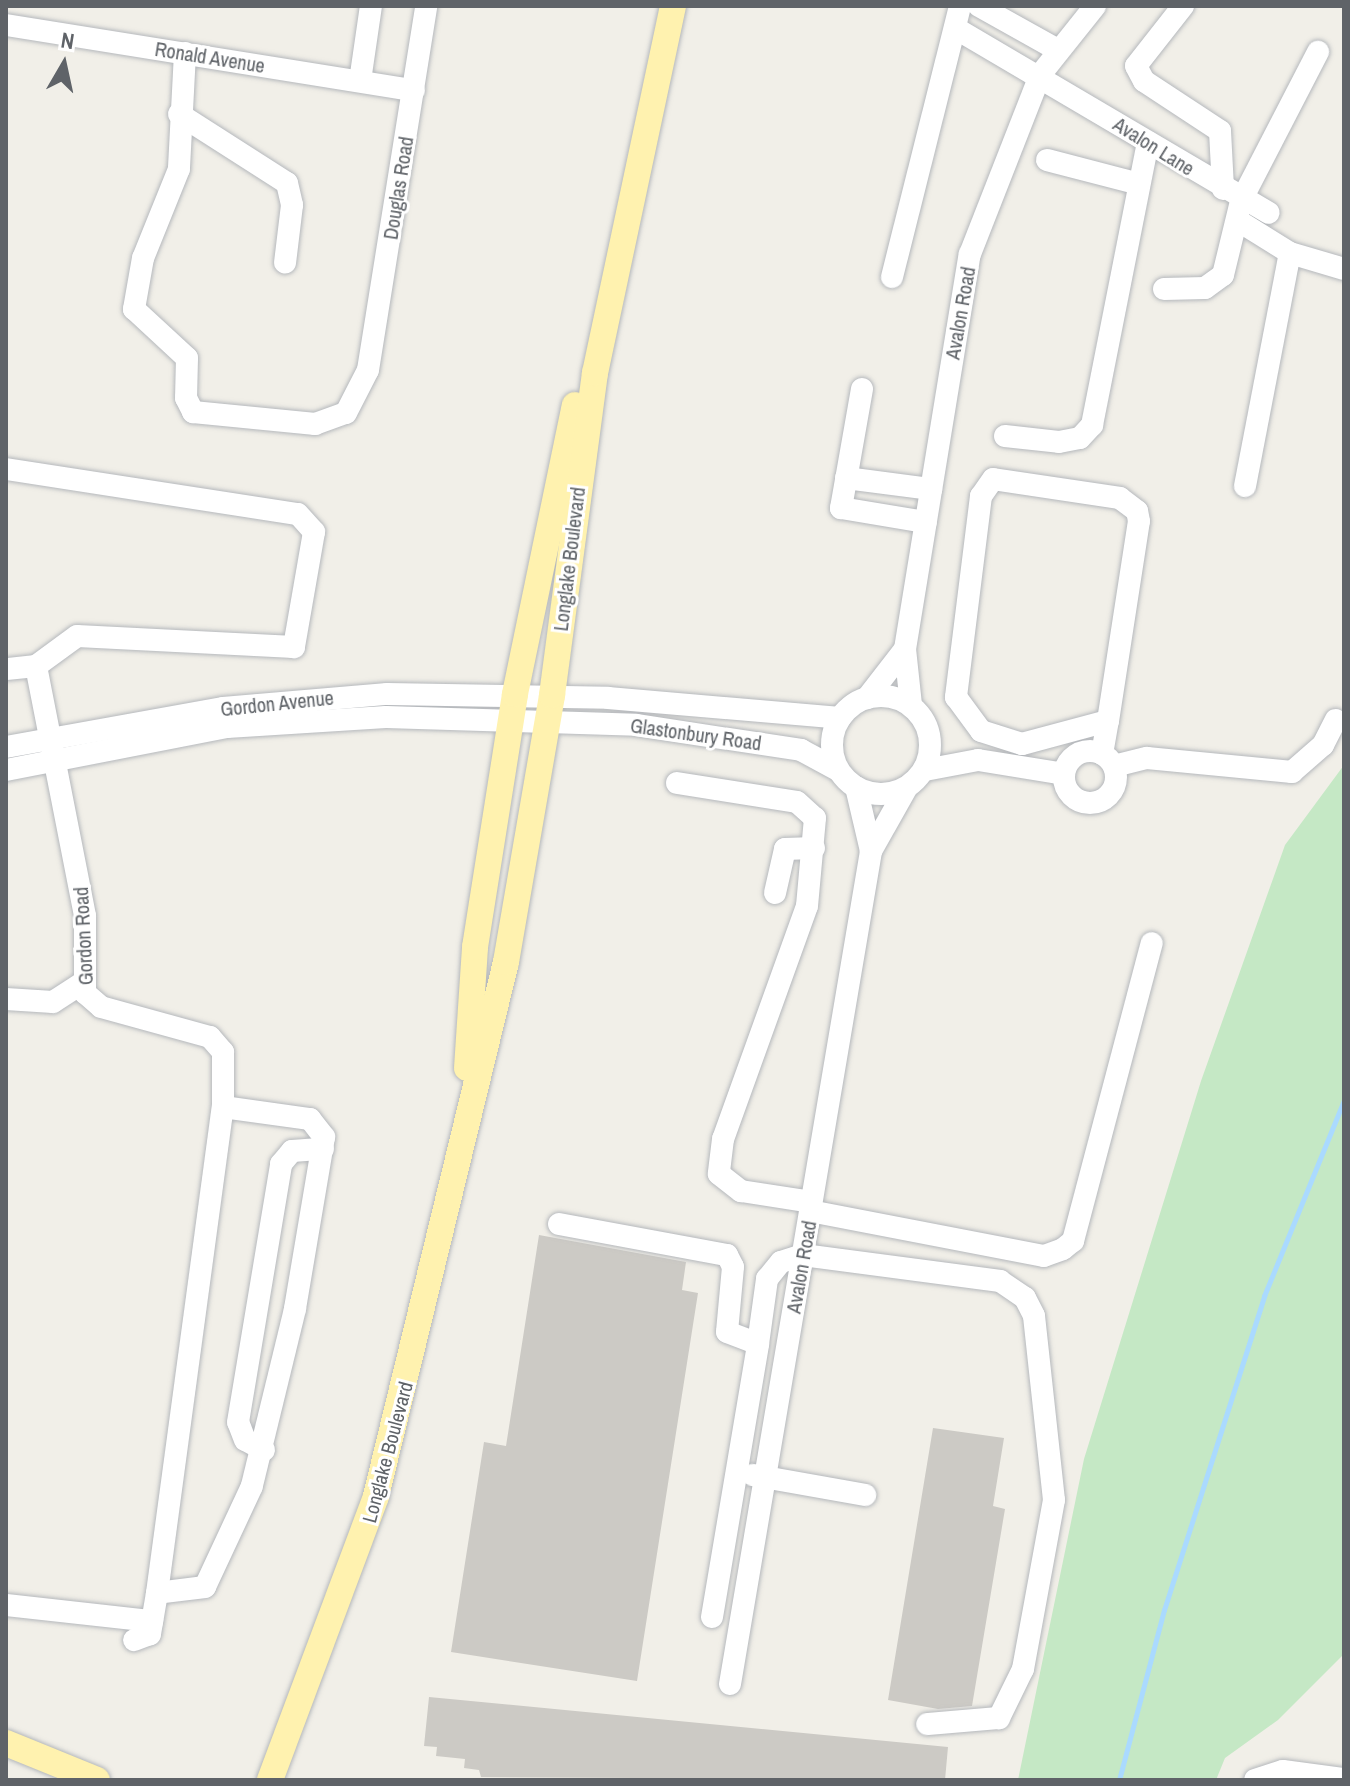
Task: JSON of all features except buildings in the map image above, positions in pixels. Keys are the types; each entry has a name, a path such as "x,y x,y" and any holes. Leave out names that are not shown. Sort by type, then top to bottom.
{"main road":[{"name":"Longlake Boulevard","path":"465,1112 475,947 515,694 665,6"},
{"name":"Longlake Boulevard","path":"270,1780 376,1496 431,1290 465,1112 506,962 552,695 595,373 673,6"},
{"path":"6,1743 97,1780"}],"street":[{"path":"360,81 371,6"},
{"name":"Douglas Road","path":"179,114 179,169 133,294 143,322 187,358 187,406 203,416 315,424 346,413 368,370 426,6"},
{"path":"979,6 1056,49"},
{"name":"Avalon Road","path":"905,649 974,241 1040,75 1056,49 1095,6"},
{"path":"1164,289 1205,288 1223,275 1233,203 1220,131 1144,81 1136,66 1183,6"},
{"path":"892,277 958,17"},
{"name":"Avalon Lane","path":"958,17 1040,75 1148,142 1233,203 1269,213"},
{"name":"Ronald Avenue","path":"6,25 414,90"},
{"path":"1233,203 1318,52"},
{"path":"185,53 179,114 287,183 292,205 285,263"},
{"path":"1005,436 1059,442 1080,438 1092,425 1148,142"},
{"path":"1047,160 1139,184"},
{"path":"1233,203 1290,253 1344,269"},
{"path":"1245,486 1290,253"},
{"path":"862,389 841,508 926,522"},
{"path":"6,469 298,514 314,532 294,647 77,636 36,666 6,669"},
{"path":"846,478 931,489"},
{"path":"1108,721 1022,744 981,731 956,697 981,496 993,479 1120,498 1137,511 1108,721 1108,760 1112,791 1090,803 1068,791 1064,774 1078,753 1108,760 1147,758 1292,772 1317,753 1336,720"},
{"path":"905,649 867,698 840,718 832,743 838,770 856,787 879,795 906,789 925,770 978,760 1064,774"},
{"path":"905,649 911,705 928,728 978,760"},
{"name":"Gordon Road","path":"36,666 85,916 82,983 101,1007 183,1027 217,1043 225,1062 223,1107"},
{"name":"Gordon Avenue","path":"6,770 54,749 312,698 552,695"},
{"name":"Glastonbury Road","path":"552,695 768,716 840,718"},
{"path":"867,698 911,705"},
{"name":"Gordon Avenue","path":"6,747 54,749 274,722 386,717 511,724 547,722"},
{"name":"Glastonbury Road","path":"547,722 636,725 801,750 838,770"},
{"path":"925,770 928,728"},
{"path":"677,783 797,802 815,818 807,906 723,1139 719,1174 741,1191 1044,1256 1063,1249 1073,1241 1152,943"},
{"name":"Avalon Road","path":"856,787 871,851"},
{"name":"Avalon Road","path":"730,1684 871,851 906,789"},
{"path":"775,893 785,849 814,848"},
{"path":"6,999 53,1002 82,983"},
{"path":"134,1640 148,1638 157,1593 223,1107 310,1119 323,1129 323,1149 264,1450 205,1587 157,1593"},
{"path":"264,1450 245,1440 238,1422 281,1164 292,1151 323,1149"},
{"path":"559,1224 727,1255 733,1267 727,1332 758,1344"},
{"path":"712,1617 767,1279 781,1262 803,1255 1000,1281 1016,1288 1034,1316 1054,1500 1023,1669 999,1718 927,1724"},
{"path":"736,1473 865,1495"},
{"path":"6,1605 152,1621"},
{"path":"1255,1780 1283,1771 1344,1779"}],"green space":[{"path":"1344,765 1344,1654 1278,1720 1225,1758 1216,1780 1018,1780 1084,1459 1201,1081 1285,845"}],"waterway":[{"path":"1119,1780 1164,1610 1264,1296 1344,1100"}]}
